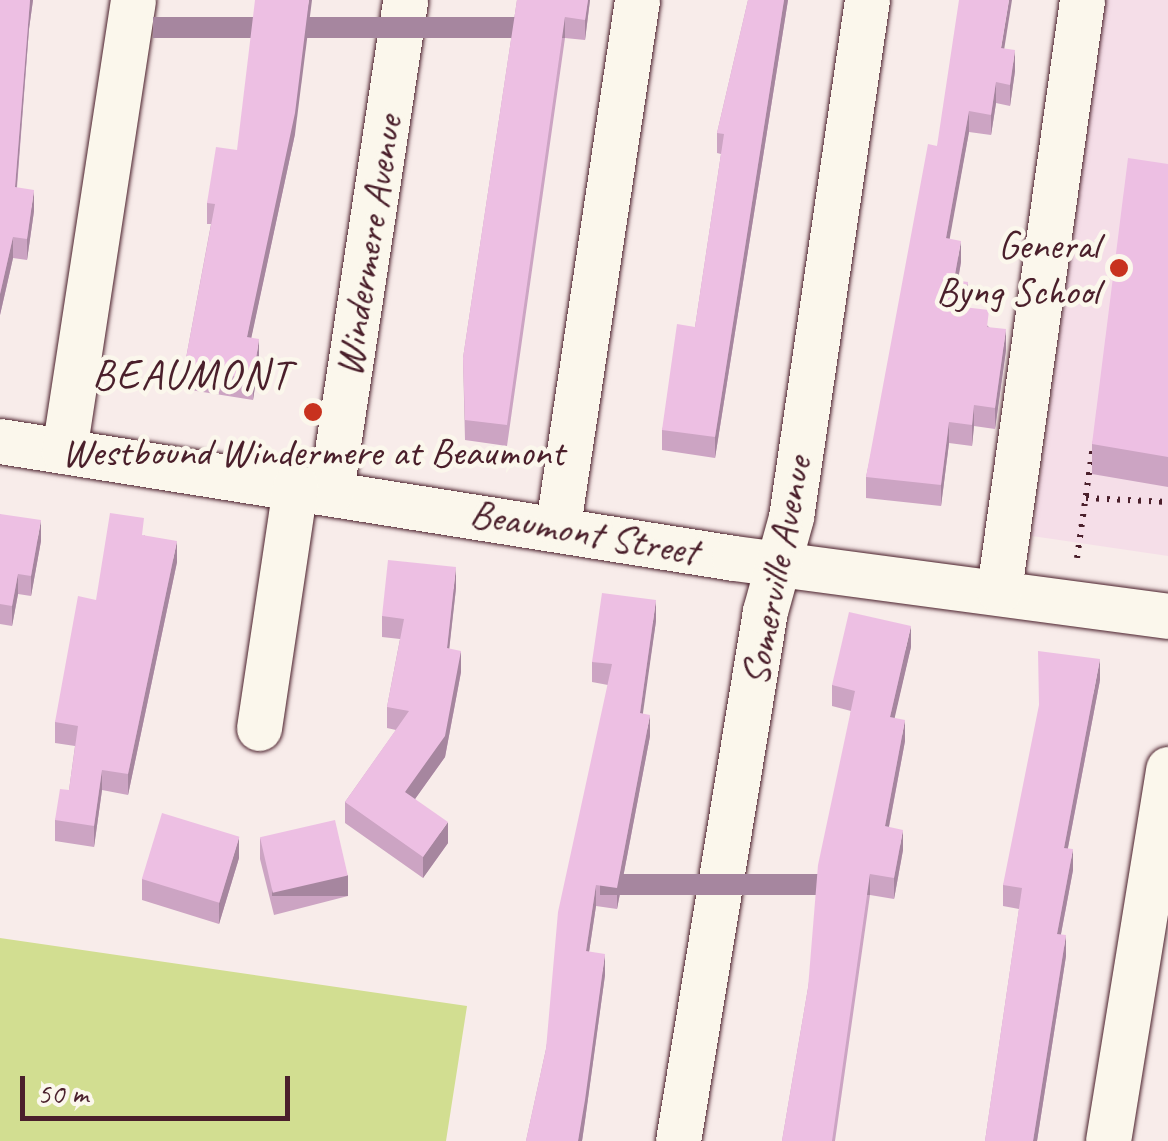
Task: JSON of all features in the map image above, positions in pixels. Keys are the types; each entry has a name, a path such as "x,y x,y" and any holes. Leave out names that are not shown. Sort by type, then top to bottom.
{"street":[{"path":"64,450 133,0"},
{"name":"Windermere Avenue","path":"259,728 313,488 405,0"},
{"path":"558,525 638,0"},
{"name":"Somerville Avenue","path":"678,1141 777,563 867,0"},
{"path":"999,590 1082,0"},
{"name":"Beaumont Street","path":"0,441 558,525 777,563 999,590 1168,616"},
{"path":"1108,1141 1168,770"}],"path":[{"path":"1077,558 1096,423"},
{"path":"1086,498 1168,502"}],"shaded area":[{"name":"General Byng School","path":"1106,0 1168,0 1168,556 1032,536"}],"green space":[{"path":"0,938 467,1006 446,1141 0,1141"}],"building":[{"path":"0,0 30,0 15,187 34,190 27,239 13,237 0,294"},
{"path":"255,0 309,0 295,113 247,337 259,339 253,379 184,369 215,204 207,203 216,147 237,150"},
{"path":"517,0 588,0 585,20 565,17 507,425 465,420 463,358"},
{"path":"748,0 784,0 715,437 662,430 677,324 695,327 724,134 717,133"},
{"path":"959,0 1009,0 1001,48 1015,50 1010,85 996,82 991,115 969,111 946,238 961,241 954,280 968,282 963,307 989,310 987,327 1006,329 995,408 974,405 972,425 949,422 941,485 866,477 928,144 937,146"},
{"path":"1128,158 1168,164 1168,457 1092,444"},
{"path":"110,513 144,518 142,535 177,541 128,774 102,770 94,826 55,820 60,789 69,790 78,726 55,722 78,596 96,600"},
{"path":"0,514 41,520 31,576 18,574 12,606 0,604"},
{"path":"388,560 456,567 447,648 461,651 445,736 405,792 448,822 423,857 345,802 409,711 387,707 404,619 382,616"},
{"path":"602,593 656,600 640,713 650,715 617,888 596,885 586,951 605,954 578,1141 526,1141 546,1049 558,912 612,664 592,662"},
{"path":"849,612 911,626 890,717 905,720 885,826 903,830 894,878 870,874 832,1141 782,1141 808,988 818,865 855,691 832,685"},
{"path":"1038,651 1100,659 1064,848 1073,849 1057,934 1066,935 1033,1141 985,1141 1022,888 1003,885 1039,705"},
{"path":"162,813 239,837 219,903 142,879"},
{"path":"335,820 348,876 273,893 260,837"}],"place":[{"name":"General Byng School","path":"1119,268"},
{"name":"Westbound Windermere at Beaumont","path":"313,412"}],"district":[{"name":"BEAUMONT","path":"192,375"}]}
